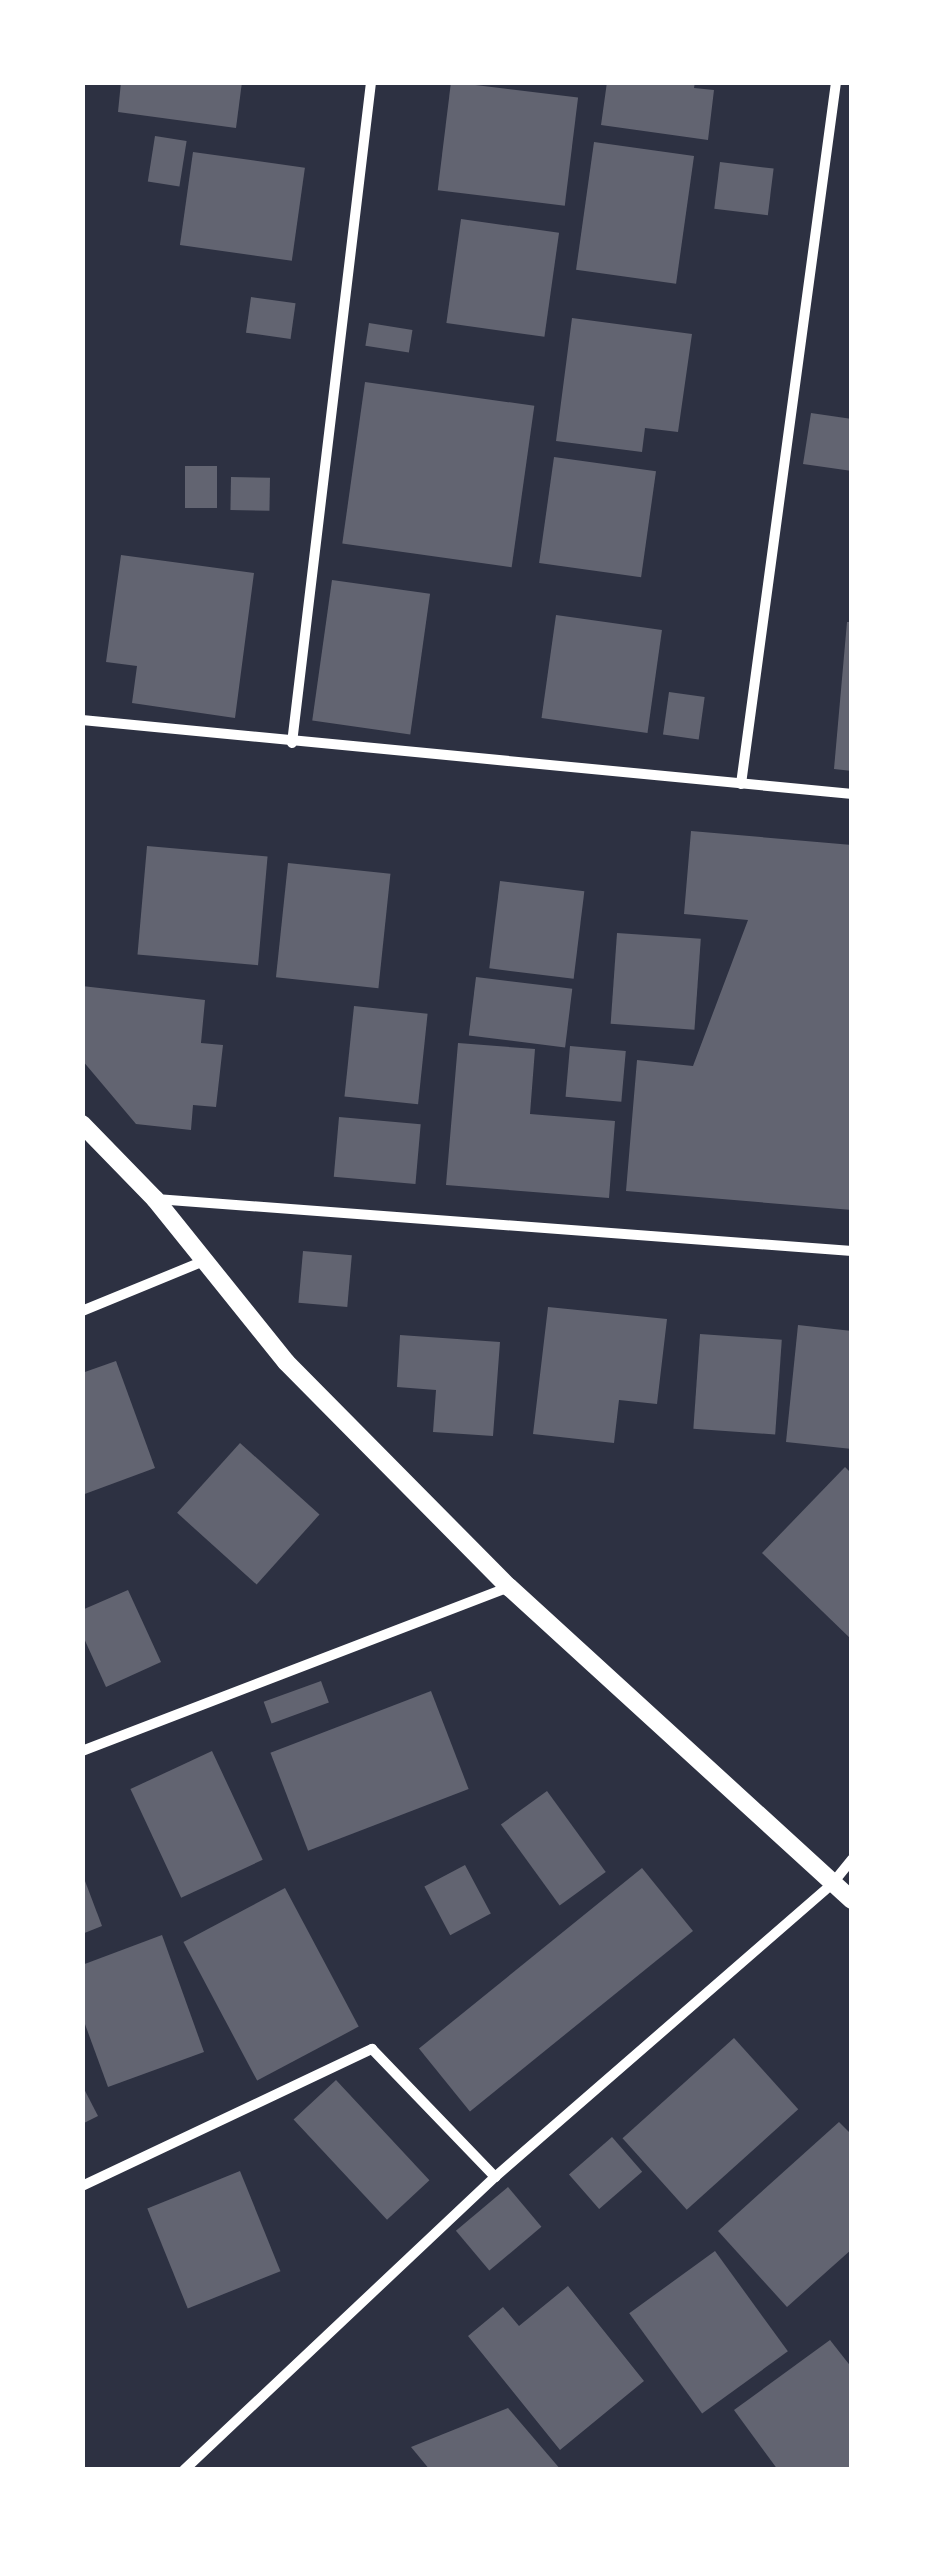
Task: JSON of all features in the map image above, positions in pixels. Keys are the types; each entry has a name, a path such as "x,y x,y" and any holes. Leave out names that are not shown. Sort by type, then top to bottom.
{"street":[{"path":"292,744 371,82"},
{"path":"741,784 836,82"},
{"path":"82,720 292,744 852,794"},
{"path":"82,1124 155,1199 286,1362 509,1587 852,1900"},
{"path":"155,1199 852,1252"},
{"path":"82,1311 204,1261"},
{"path":"82,1752 509,1587"},
{"path":"184,2470 495,2177 832,1884 852,1859"},
{"path":"82,2186 372,2049 495,2177"}],"building":[{"path":"121,82 242,82 236,128 118,112"},
{"path":"451,82 578,98 565,206 438,190"},
{"path":"607,82 695,82 694,88 714,90 708,140 601,125"},
{"path":"155,136 187,141 179,186 148,181"},
{"path":"594,142 694,156 676,284 576,270"},
{"path":"193,152 305,168 292,261 180,245"},
{"path":"720,162 774,169 768,215 714,209"},
{"path":"461,219 559,233 544,337 446,323"},
{"path":"251,297 296,303 291,339 246,333"},
{"path":"572,318 692,334 678,432 645,428 642,452 556,441"},
{"path":"369,323 412,330 409,353 365,346"},
{"path":"365,382 534,406 512,567 342,543"},
{"path":"811,413 852,419 852,471 803,464"},
{"path":"554,457 656,471 641,577 539,563"},
{"path":"185,466 217,466 217,508 185,508"},
{"path":"231,477 270,478 269,511 230,510"},
{"path":"121,555 254,573 235,718 132,703 137,666 106,662"},
{"path":"332,580 430,594 410,734 312,721"},
{"path":"556,615 662,630 647,733 542,718"},
{"path":"847,622 852,622 852,771 834,769"},
{"path":"669,692 705,697 699,740 663,735"},
{"path":"691,831 852,845 852,1210 626,1191 637,1060 693,1066 748,920 684,914"},
{"path":"147,846 268,857 258,965 138,955"},
{"path":"288,863 390,874 378,988 276,977"},
{"path":"500,881 584,891 574,979 489,968"},
{"path":"617,933 701,939 694,1030 611,1024"},
{"path":"476,977 572,989 565,1047 469,1036"},
{"path":"82,986 205,1000 201,1043 223,1045 216,1107 193,1105 191,1130 136,1124 82,1060"},
{"path":"354,1006 428,1014 418,1104 344,1097"},
{"path":"458,1043 535,1049 530,1114 615,1121 609,1198 446,1185"},
{"path":"570,1046 626,1051 621,1102 566,1097"},
{"path":"339,1117 421,1124 415,1184 334,1177"},
{"path":"303,1251 352,1255 347,1307 298,1303"},
{"path":"548,1307 667,1319 657,1404 619,1400 614,1443 533,1434"},
{"path":"798,1325 852,1331 852,1449 786,1442"},
{"path":"700,1334 782,1340 775,1434 693,1429"},
{"path":"400,1335 500,1342 493,1436 433,1432 436,1390 397,1387"},
{"path":"116,1361 155,1468 82,1495 82,1373"},
{"path":"240,1443 320,1515 257,1584 177,1513"},
{"path":"845,1467 852,1474 852,1640 762,1553"},
{"path":"128,1590 161,1662 106,1687 82,1634 82,1610"},
{"path":"321,1681 329,1703 272,1723 264,1702"},
{"path":"431,1691 469,1789 308,1851 270,1753"},
{"path":"212,1751 263,1860 181,1898 130,1789"},
{"path":"547,1791 606,1872 560,1905 501,1825"},
{"path":"465,1865 491,1914 450,1935 424,1887"},
{"path":"642,1868 693,1931 470,2112 419,2049"},
{"path":"82,1873 102,1926 82,1934"},
{"path":"285,1888 359,2027 257,2081 183,1942"},
{"path":"162,1935 204,2052 108,2087 82,2016 82,1965"},
{"path":"734,2038 798,2109 687,2210 623,2138"},
{"path":"336,2080 429,2180 387,2220 294,2120"},
{"path":"82,2085 98,2116 82,2124"},
{"path":"839,2122 852,2135 852,2249 787,2307 718,2231"},
{"path":"612,2137 642,2172 599,2209 569,2174"},
{"path":"240,2171 280,2271 188,2309 147,2208"},
{"path":"508,2187 541,2227 489,2271 456,2231"},
{"path":"715,2251 788,2351 702,2414 629,2313"},
{"path":"568,2286 644,2381 560,2450 468,2336 503,2307 519,2326"},
{"path":"830,2340 852,2368 852,2470 778,2470 734,2410"},
{"path":"508,2408 561,2470 430,2470 411,2447"}]}
